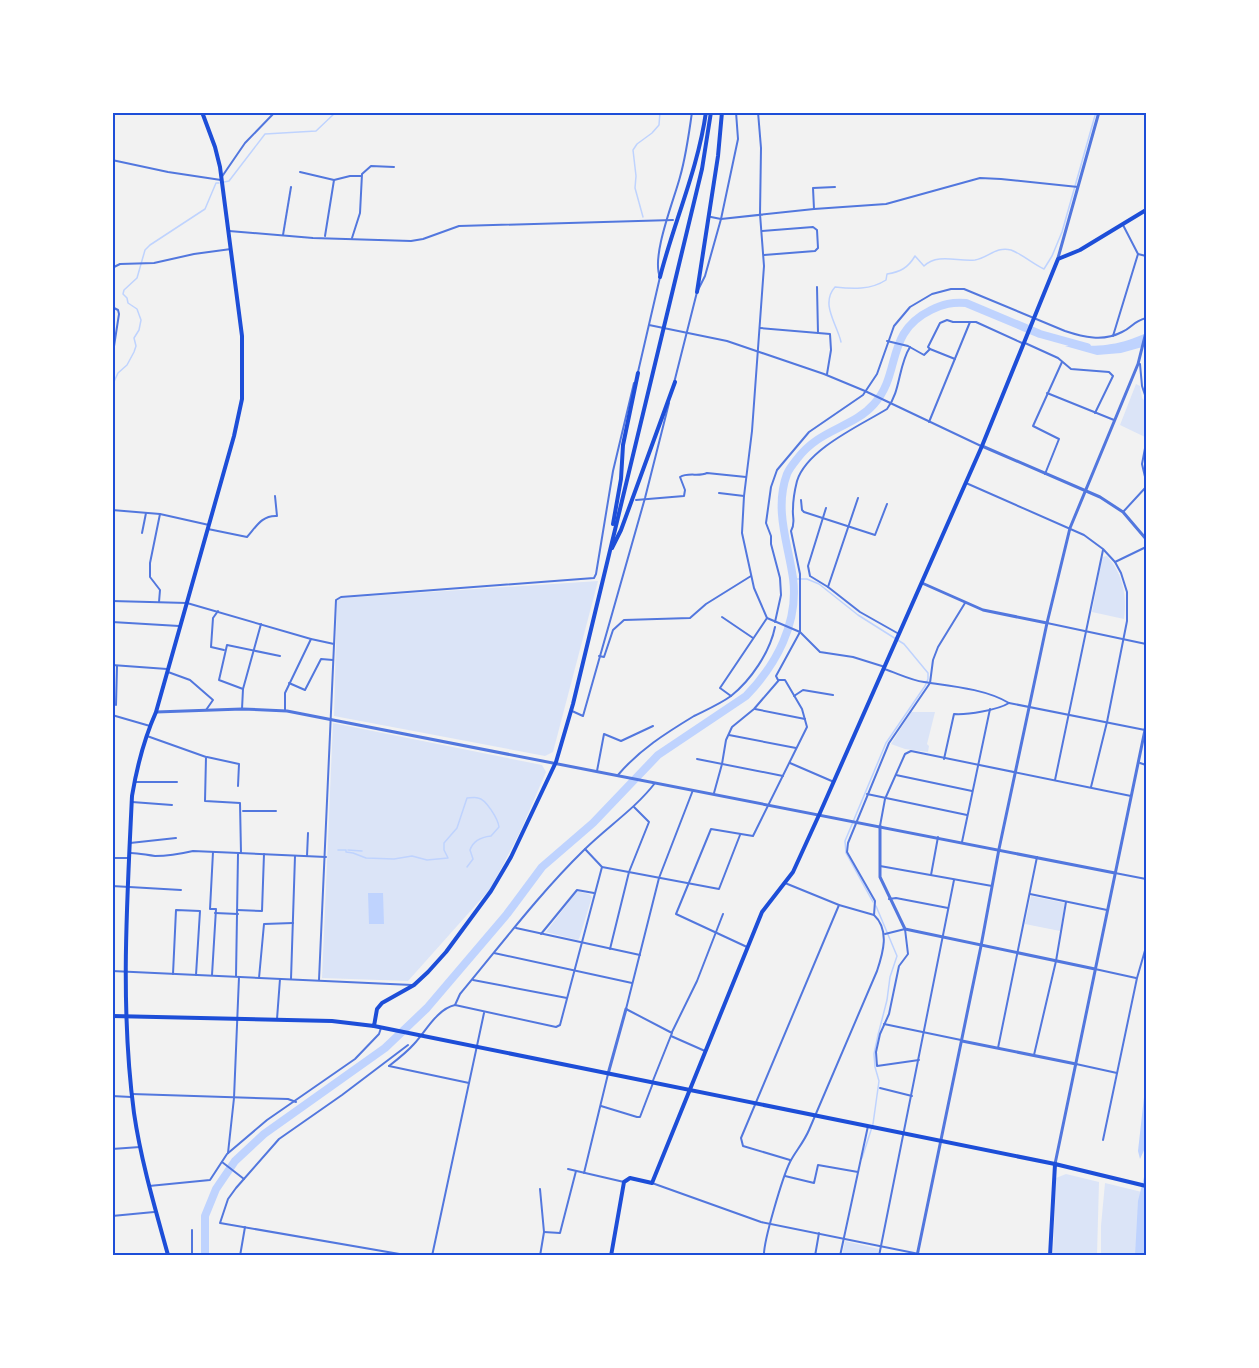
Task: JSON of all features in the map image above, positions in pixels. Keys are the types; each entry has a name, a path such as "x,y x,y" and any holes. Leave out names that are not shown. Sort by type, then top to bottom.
{"main road":[{"path":"176,1256 167,1255 140,1147 132,1095 125,1016 126,972 134,782 141,750 156,712 209,527 242,399 242,336 229,231 215,147 202,112"},
{"path":"660,277 690,180 706,112"},
{"path":"374,1026 377,1010 382,1003 414,985 446,952 491,891 511,857 556,762 571,711 702,169 711,112"},
{"path":"697,292 718,156 722,112"},
{"path":"611,1256 624,1182 630,1178 652,1183 762,912 785,884 834,782 982,446 1058,260 1080,250 1146,210"},
{"path":"608,554 621,479 623,445 638,373"},
{"path":"608,554 621,530 675,382"},
{"path":"112,1016 332,1021 374,1026 1055,1164 1146,1186"},
{"path":"1050,1256 1055,1164"}],"street":[{"path":"112,160 168,172 221,179 245,143 275,112"},
{"path":"319,980 336,600 341,597 594,578 610,501 616,452 638,373 660,277 657,271 658,260 666,221 681,174 692,112"},
{"path":"571,711 583,716 645,498 697,292 705,276 721,219 738,139 736,112"},
{"path":"758,112 761,148 760,214 764,255 742,533 751,576 767,618 800,632 820,652 853,657 923,682 998,696 1009,703 1146,728 1055,1164"},
{"path":"1058,260 1099,112"},
{"path":"352,238 360,213 361,176 371,166 393,167"},
{"path":"300,172 334,180 361,176"},
{"path":"711,217 721,219 886,204 980,178 1078,187"},
{"path":"324,238 334,180"},
{"path":"283,235 291,187"},
{"path":"814,209 813,188 835,188"},
{"path":"229,231 411,241 464,225 673,220"},
{"path":"1113,336 1138,254 1123,225"},
{"path":"762,231 813,227 817,230 818,248 815,251 764,255"},
{"path":"112,268 120,264 154,263 231,249"},
{"path":"1138,254 1146,256"},
{"path":"817,287 818,333"},
{"path":"776,623 781,595 780,578 771,536 766,524 771,488 777,470 809,432 856,400 865,390 884,360 894,326 910,307 932,294 964,288 1033,320 1077,335 1098,338 1124,332 1134,321 1146,318"},
{"path":"112,308 115,308 119,314 112,359"},
{"path":"930,349 928,347 940,322 947,320 976,322 1058,358 1071,369 1109,372 1113,376 1095,413"},
{"path":"929,422 970,322"},
{"path":"649,325 727,341 758,350 865,390 929,422 1110,503 1123,512 1146,539"},
{"path":"760,328 830,334 831,350 827,375"},
{"path":"917,1254 962,1041 999,849 1047,623 1070,528 1138,363 1146,332"},
{"path":"888,341 909,346 924,354 930,349"},
{"path":"779,680 776,676 800,632 800,574 791,531 794,526 792,510 800,473 837,437 887,409 892,403 909,346"},
{"path":"930,349 955,359"},
{"path":"1045,474 1059,439 1033,426 1062,362"},
{"path":"1138,363 1146,398"},
{"path":"1047,393 1115,421"},
{"path":"1146,443 1142,464 1146,481"},
{"path":"636,500 684,496 685,490 680,477 684,475 707,473 747,477"},
{"path":"966,483 1084,535 1103,549 1121,573 1128,610 1124,639 1091,787"},
{"path":"1123,512 1146,487"},
{"path":"719,493 744,496"},
{"path":"112,510 160,514 247,537 263,518 269,515 277,516 275,496"},
{"path":"828,586 858,498"},
{"path":"801,500 804,512 875,535 887,504"},
{"path":"826,508 808,566 810,576 828,586 860,612 899,634"},
{"path":"142,533 146,513"},
{"path":"159,602 160,590 150,577 150,563 160,514"},
{"path":"1115,562 1146,547"},
{"path":"1055,780 1103,549"},
{"path":"599,656 604,657 613,630 624,620 690,618 706,604 751,576"},
{"path":"922,583 982,610 1146,644"},
{"path":"112,601 187,603 334,644"},
{"path":"874,915 875,902 847,852 848,843 889,743 929,682 938,647 965,603"},
{"path":"218,611 213,618 211,647 225,651"},
{"path":"722,617 753,638"},
{"path":"731,696 720,688 767,618"},
{"path":"112,622 181,626"},
{"path":"242,709 243,689 261,624"},
{"path":"619,775 646,747 674,728 731,696 763,656 773,637 775,627"},
{"path":"285,711 285,693 311,639"},
{"path":"243,689 219,680 227,645 280,656"},
{"path":"290,683 305,690 321,659 333,660"},
{"path":"116,705 115,665 168,671 190,680 213,700 206,710"},
{"path":"714,793 726,740 732,727 754,709 779,680 785,680 807,727 753,836 711,829 676,914 747,947"},
{"path":"794,696 803,690 833,695"},
{"path":"944,759 954,714 969,715 1003,707 1009,703"},
{"path":"156,712 242,709 285,711 331,718 1146,878"},
{"path":"754,709 805,719"},
{"path":"962,842 990,709"},
{"path":"112,715 150,726"},
{"path":"597,771 603,734 621,741 653,726"},
{"path":"729,735 796,748"},
{"path":"146,736 207,758 239,764 238,786"},
{"path":"919,1060 878,1066 876,1052 880,1034 889,1014 899,966 908,954 905,929 889,899 880,877 879,866 880,826 885,799 905,754 911,751 1131,795"},
{"path":"207,758 205,801 240,803 242,811 237,910 234,1098 227,1154"},
{"path":"697,759 784,776"},
{"path":"790,763 834,782"},
{"path":"1140,763 1146,765"},
{"path":"896,775 973,792"},
{"path":"134,782 177,782"},
{"path":"455,1005 460,994 560,875 585,849 633,807 656,782"},
{"path":"584,1173 659,878 693,790"},
{"path":"867,795 968,815"},
{"path":"132,802 172,805"},
{"path":"610,949 629,872 649,822 633,807"},
{"path":"242,811 276,811"},
{"path":"307,856 308,833"},
{"path":"585,849 602,867 719,889 740,835"},
{"path":"931,875 938,837"},
{"path":"130,843 176,838"},
{"path":"112,858 142,853 152,856 176,855 193,851 326,857"},
{"path":"212,975 216,909 210,909 213,852"},
{"path":"237,910 262,910 264,854"},
{"path":"291,979 295,856"},
{"path":"998,1048 1037,857"},
{"path":"879,866 992,886"},
{"path":"469,1083 390,1066 415,1043 447,1007 455,1005 556,1027 560,1025 602,867"},
{"path":"879,1256 954,880"},
{"path":"764,1256 790,1160 800,1148 815,1115 877,971 884,945 884,935 874,915 839,905 785,884"},
{"path":"112,886 181,890"},
{"path":"541,934 577,890 594,893"},
{"path":"1030,894 1107,910"},
{"path":"889,899 896,898 948,908"},
{"path":"1034,1056 1056,961 1066,902"},
{"path":"790,1160 743,1146 741,1138 839,905"},
{"path":"173,974 176,910 200,911 196,975"},
{"path":"215,913 238,914"},
{"path":"601,1106 636,1118 640,1117 671,1034 696,981 723,914"},
{"path":"260,978 264,924 293,923"},
{"path":"516,928 640,955"},
{"path":"884,935 905,929 1137,978"},
{"path":"1103,1140 1137,978 1146,947"},
{"path":"494,953 633,983"},
{"path":"112,971 414,985"},
{"path":"277,1019 280,979"},
{"path":"472,980 567,998"},
{"path":"626,1009 705,1051"},
{"path":"432,1256 484,1013"},
{"path":"884,1024 1117,1073"},
{"path":"149,1186 210,1180 227,1154 267,1120 296,1102 362,1053 379,1034 381,1028"},
{"path":"408,1045 279,1139 228,1199 220,1223 411,1256"},
{"path":"880,1088 912,1096"},
{"path":"112,1096 288,1099 296,1102"},
{"path":"840,1256 869,1126"},
{"path":"112,1149 140,1147"},
{"path":"222,1162 243,1179"},
{"path":"785,1176 814,1183 818,1165 859,1172"},
{"path":"568,1169 624,1182"},
{"path":"544,1232 560,1233 576,1171"},
{"path":"652,1183 771,1224 929,1256"},
{"path":"540,1190 544,1232 540,1256"},
{"path":"112,1216 156,1211"},
{"path":"240,1256 245,1227"},
{"path":"192,1230 192,1256"},
{"path":"815,1256 819,1233"}],"shaded area":[{"path":"1136,384 1140,386 1142,398 1146,402 1145,437 1120,425"},
{"path":"1107,556 1117,570 1123,586 1124,619 1092,612 1102,557"},
{"path":"598,581 553,752 545,756 334,716 337,601 341,598"},
{"path":"911,712 935,712 927,744 928,752 905,749 891,744"},
{"path":"333,723 542,765 546,772 520,832 491,888 408,981 322,978"},
{"path":"577,891 592,897 579,939 546,932"},
{"path":"1031,896 1065,903 1060,931 1025,924"},
{"path":"1066,1174 1099,1182 1097,1255 1053,1255 1056,1178"},
{"path":"1105,1183 1146,1193 1146,1255 1101,1256"},
{"path":"845,1241 879,1249 878,1255 842,1255"}],"water":[{"path":"1146,333 1146,346 1121,353 1097,355 1065,346 1097,346 1116,343"},
{"path":"368,893 383,893 384,924 369,924"},
{"path":"1146,1079 1146,1146 1140,1159 1138,1151"},
{"path":"1146,1169 1146,1255 1135,1256 1138,1201"}],"waterway":[{"path":"224,182 229,181 265,134 316,131 336,112"},
{"path":"643,217 635,188 633,150 659,125 660,112"},
{"path":"841,342 829,307 829,300 835,287 874,286 886,280 887,274 910,264 915,256 924,266 942,259 975,260 1006,249 1044,269 1062,232 1096,112"},
{"path":"112,386 118,373 127,365 136,346 134,338 141,320 137,309 128,303 123,294 124,290 137,278 145,250 205,209 216,183 219,183"},
{"path":"205,1256 205,1216 216,1189 235,1161 264,1134 385,1048 427,1008 507,914 542,867 593,823 658,755 746,696 767,671 789,627 794,595 782,513 783,487 787,474 797,459 815,441 866,412 874,404 883,392 900,342 906,330 916,319 944,305 966,303 1040,334 1087,347"},
{"path":"793,579 807,579 819,584 858,615 904,644 928,673 925,686 886,743 845,841 846,853 873,902"},
{"path":"338,850 346,850 346,852 366,858 394,859 412,856 427,860 448,858 444,850 444,843 457,828 467,798 477,798 488,806 499,827 491,836 481,838 473,844 470,850 473,859 467,867"},
{"path":"348,850 362,851"},
{"path":"862,1158 873,1124 879,1081 874,1054 890,977 897,956 876,906"}]}
